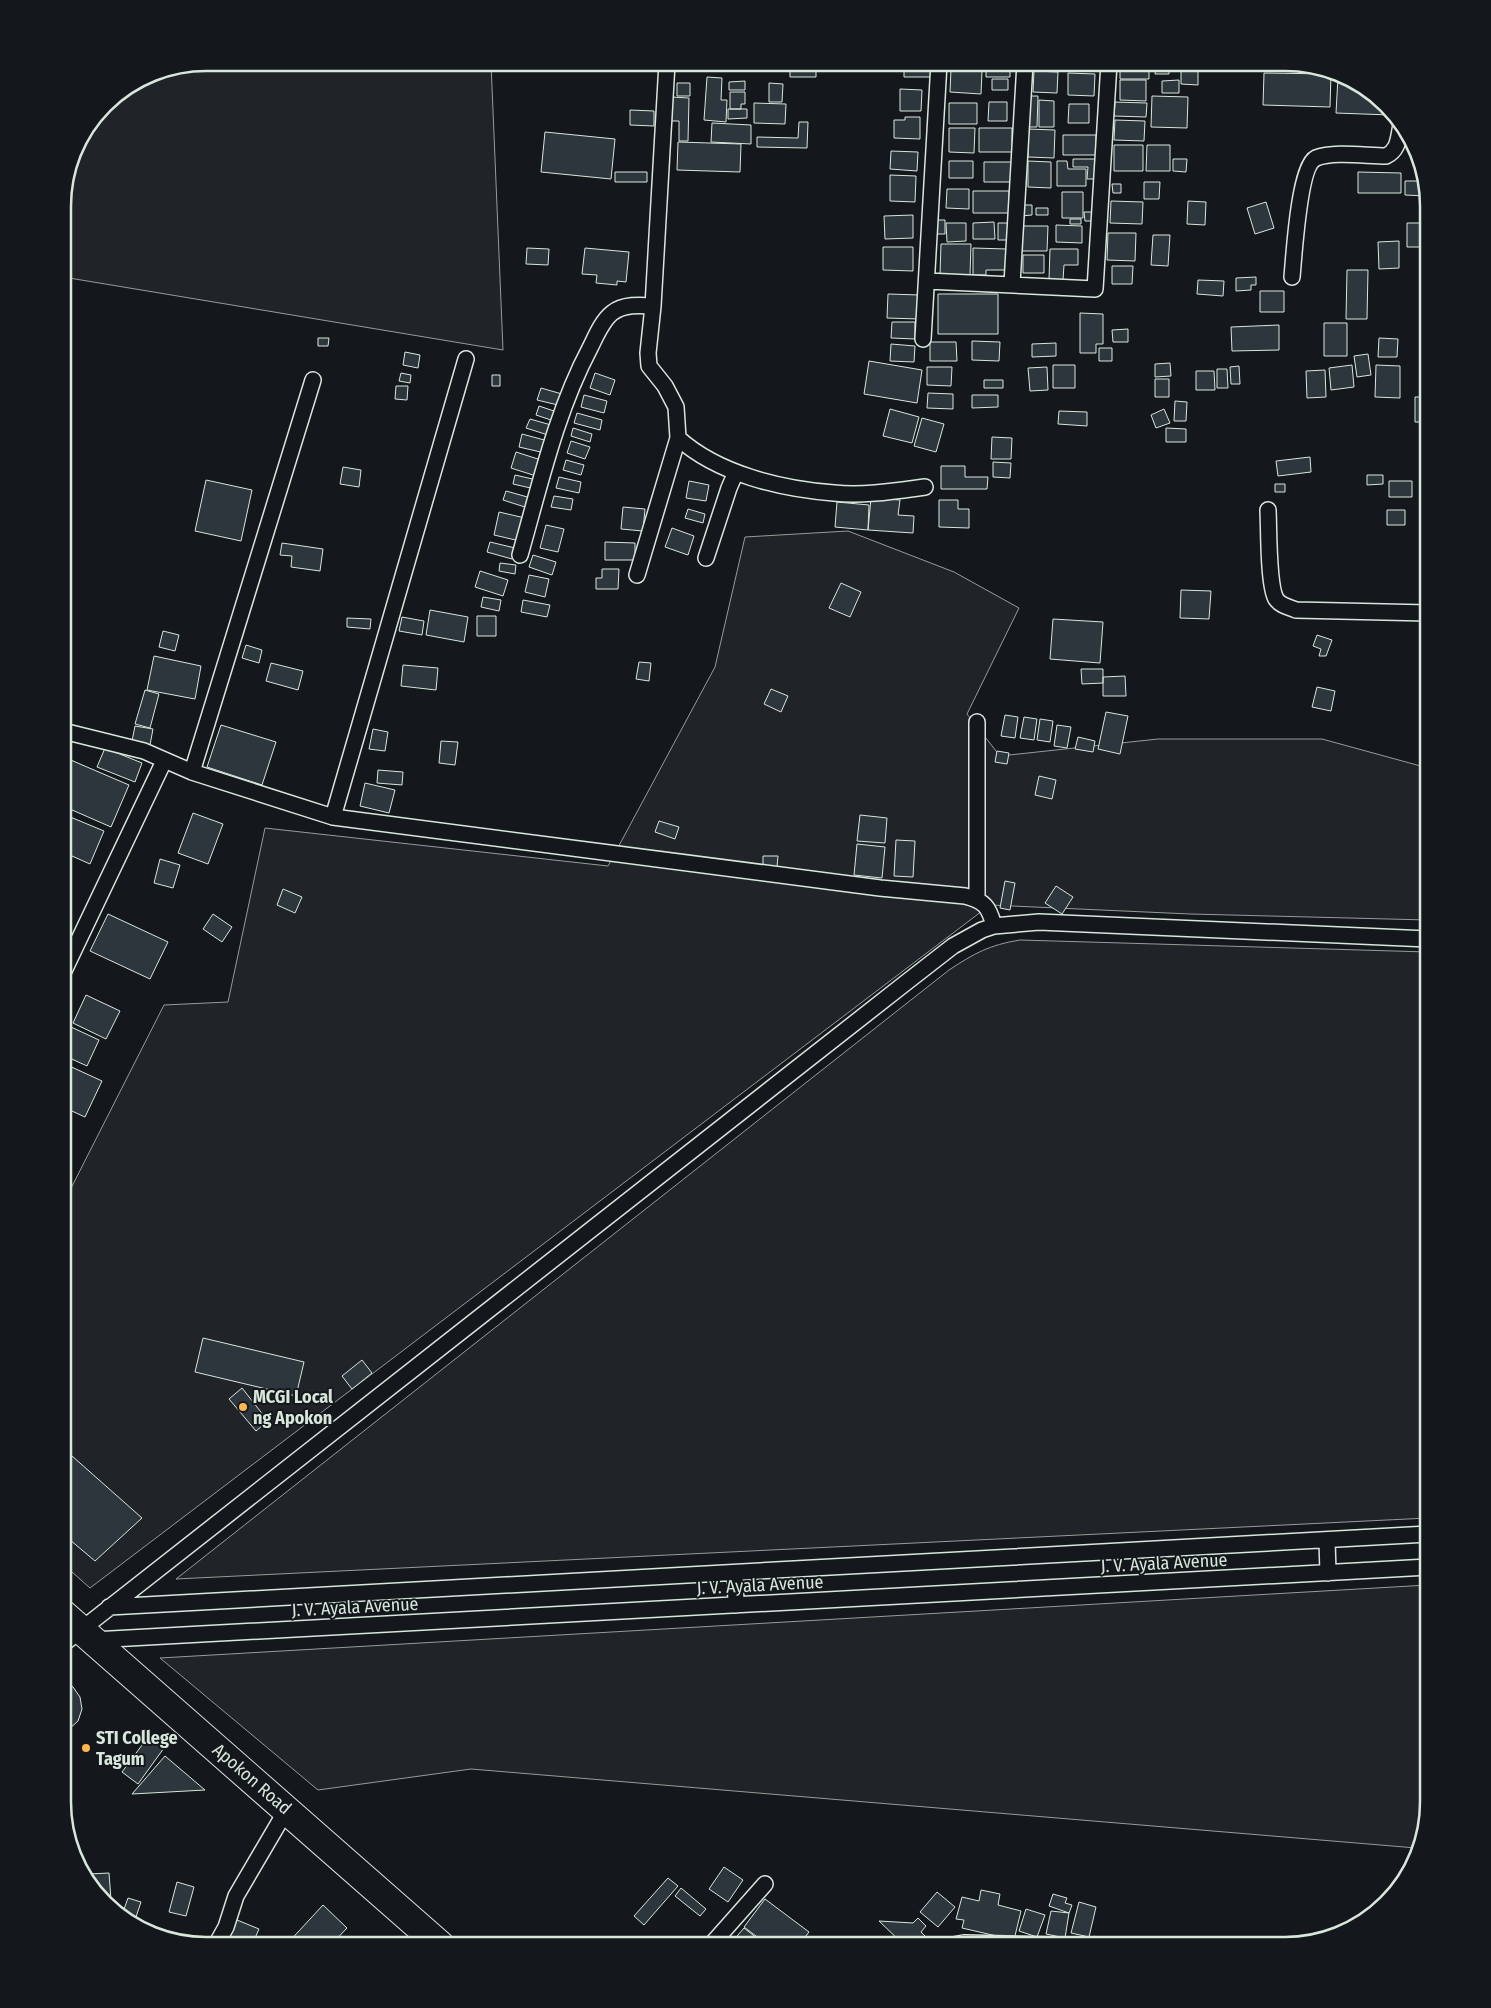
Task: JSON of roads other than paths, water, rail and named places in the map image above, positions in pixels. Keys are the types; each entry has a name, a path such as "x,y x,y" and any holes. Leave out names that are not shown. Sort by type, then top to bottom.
{"highway":[{"name":"Apokon Road","path":"75,1632 287,1809 431,1937"}],"street":[{"path":"637,576 678,438 674,402 665,386 649,366 648,353 653,306 667,71"},
{"path":"923,339 939,72"},
{"path":"1012,284 1024,72"},
{"path":"927,281 1095,289 1108,72"},
{"path":"1292,278 1302,185 1308,167 1314,159 1324,155 1386,156 1397,147 1399,134"},
{"path":"520,555 578,369 607,318 614,311 628,306 653,306"},
{"path":"333,817 466,359"},
{"path":"192,772 313,380"},
{"path":"678,438 692,451 736,472 783,485 834,494 881,493 925,488"},
{"path":"706,558 736,472"},
{"path":"1268,510 1272,586 1276,598 1282,605 1296,610 1420,613"},
{"path":"977,722 977,899"},
{"path":"72,734 144,751 192,772 333,817 977,899 990,912 994,926"},
{"path":"72,956 164,760"},
{"path":"75,1632 953,946 982,930 994,926 1039,922 1420,939"},
{"name":"J. V. Ayala Avenue","path":"109,1607 1420,1534"},
{"path":"1327,1540 1328,1573"},
{"name":"J. V. Ayala Avenue","path":"75,1632 736,1605 1420,1567"},
{"path":"735,1572 736,1605"},
{"path":"220,1937 226,1927 236,1896 287,1809"},
{"path":"718,1937 765,1884"}],"place":[{"name":"MCGI Local ng Apokon","path":"243,1407"},
{"name":"STI College Tagum","path":"86,1748"}]}
